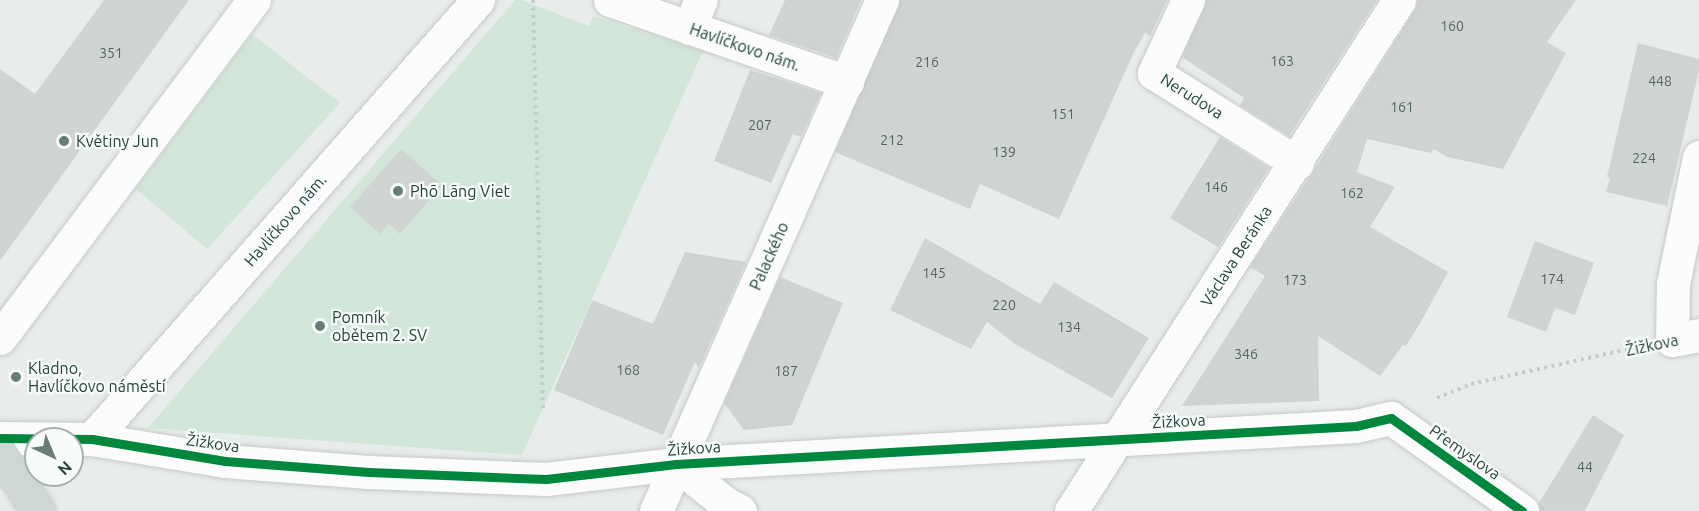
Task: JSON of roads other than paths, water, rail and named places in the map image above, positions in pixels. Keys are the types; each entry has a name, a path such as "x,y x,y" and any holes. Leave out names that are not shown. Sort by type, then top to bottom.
{"main road":[{"path":"0,452 38,511"}],"street":[{"path":"0,338 254,0"},
{"name":"Havlíčkovo nám.","path":"92,439 478,0"},
{"name":"Havlíčkovo nám.","path":"610,0 695,14 847,82"},
{"name":"Palackého","path":"656,511 882,0"},
{"name":"Nerudova","path":"1188,0 1154,73 1297,163"},
{"name":"Václava Beránka","path":"1071,511 1297,163 1399,0"},
{"path":"1685,337 1673,284 1699,157"},
{"name":"Žižkova","path":"0,438 92,439 225,461 369,472 546,479 676,464 1356,426 1391,418"},
{"name":"Přemyslova","path":"1391,418 1522,511"},
{"path":"676,464 740,511"}],"place":[{"name":"Květiny Jun","path":"64,141"},
{"name":"Phõ Lãng Viet","path":"398,191"},
{"name":"Pomník obětem 2. SV","path":"320,326"},
{"name":"Kladno, Havlíčkovo náměstí","path":"16,377"}]}
